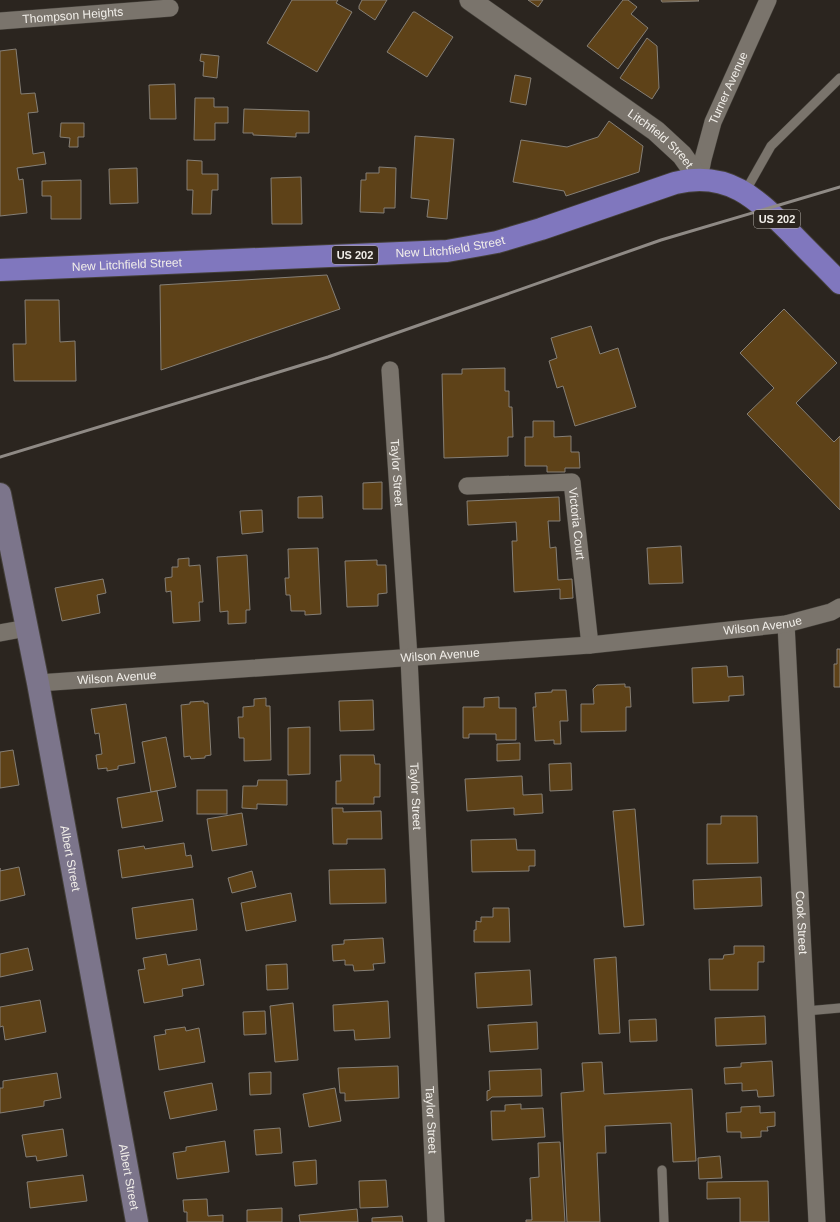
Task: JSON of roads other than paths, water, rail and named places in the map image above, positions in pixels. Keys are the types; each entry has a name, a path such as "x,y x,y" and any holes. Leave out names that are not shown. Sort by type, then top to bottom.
{"highway":[{"name":"Litchfield Street","path":"700,179 721,182 745,192 767,209 840,283"},
{"name":"New Litchfield Street","path":"0,270 447,251 497,242 541,229 675,183 700,179"}],"main road":[{"name":"Albert Street","path":"0,494 38,683 137,1222"}],"street":[{"name":"Litchfield Street","path":"470,0 656,131 682,155 700,179"},
{"name":"Turner Avenue","path":"700,179 705,151 714,122 768,0"},
{"name":"Thompson Heights","path":"0,21 170,8"},
{"name":"Taylor Street","path":"390,370 409,658 436,1222"},
{"name":"Victoria Court","path":"467,486 572,482 590,645"},
{"name":"Wilson Avenue","path":"38,683 590,645 786,624 831,612 840,607"},
{"name":"Cook Street","path":"786,624 817,1222"},
{"path":"0,634 27,628"}],"lane":[{"path":"745,192 770,146 840,78"},
{"path":"806,1010 840,1008"},
{"path":"662,1170 664,1222"}],"railway":[{"path":"0,457 328,357 661,240 840,187"}]}
